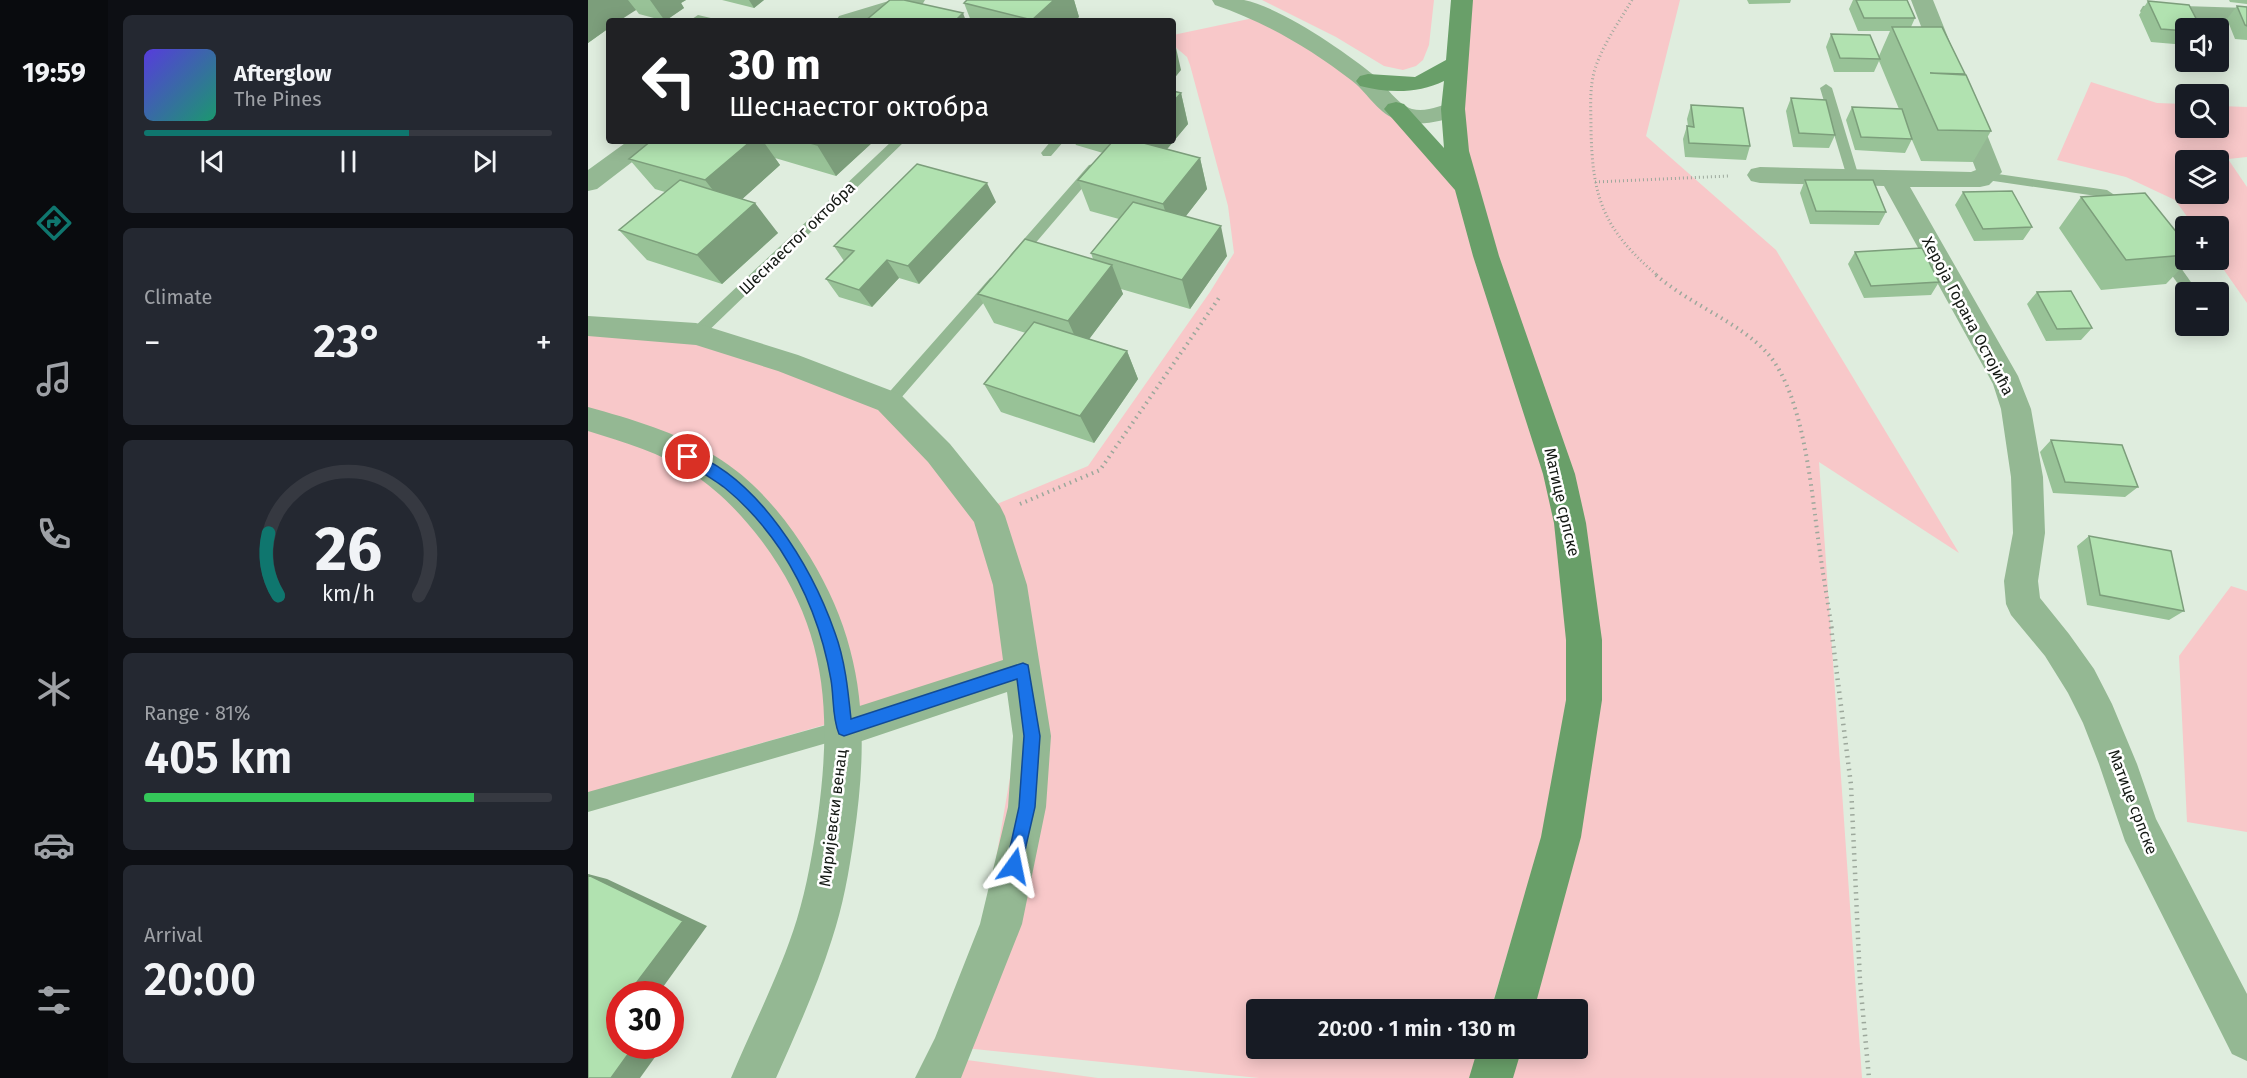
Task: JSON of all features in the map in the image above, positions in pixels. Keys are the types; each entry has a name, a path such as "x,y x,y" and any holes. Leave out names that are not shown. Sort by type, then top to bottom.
{"main road":[{"name":"Матице српске","path":"1462,0 1453,109 1457,151 1486,256 1559,474 1572,534 1584,640 1584,700 1561,837 1515,999"},
{"path":"1368,81 1403,84 1426,82 1435,79 1457,62"},
{"path":"1396,109 1467,190"},
{"path":"1491,1078 1497,1059"}],"street":[{"path":"857,18 914,0"},
{"path":"1223,0 1271,18 1315,44 1368,81 1405,115 1435,116 1453,109"},
{"path":"1760,175 1971,180 1989,172 1989,167 1922,0"},
{"path":"2151,11 2247,15"},
{"path":"1368,81 1453,109"},
{"path":"588,183 640,144"},
{"name":"Хероја Горана Остојића","path":"1892,178 2003,375 2016,409 2024,454 2028,503 2029,533 2020,581 2023,604"},
{"path":"588,326 696,334 788,363 889,402 939,453 989,516 1010,585 1032,736 1027,807 1001,924 951,1052 937,1078"},
{"name":"Миријевски венац","path":"588,419 639,434 704,465 731,485 757,509 784,544 813,594 828,634 839,681 844,729 831,860 819,917 787,1003 753,1078"},
{"name":"Матице српске","path":"2023,604 2057,645 2081,681 2099,716 2139,826 2247,1040"},
{"path":"844,729 1023,670"}],"lane":[{"path":"1826,88 1853,177"},
{"name":"Шеснаестог октобра","path":"696,334 896,144"},
{"path":"1047,153 1055,144"},
{"path":"889,402 1094,167"},
{"path":"1984,176 2107,194 2135,213"},
{"path":"2155,241 2184,282"},
{"path":"588,802 844,729"}],"path":[{"path":"1632,0 1597,64 1591,91 1594,182 1607,220 1631,250 1660,278 1694,303 1738,329 1769,351 1784,378 1798,417 1835,657 1853,814 1862,1021 1869,1078"},
{"path":"1594,182 1760,175"},
{"path":"1060,488 1100,470 1221,295"}],"shaded area":[{"path":"1262,0 1434,0 1429,45 1423,60 1416,66 1403,70 1384,66 1336,37"},
{"path":"1471,0 1680,0 1646,136 1776,250 1959,553 1819,462 1862,1078 1510,1078 1515,1059 1588,1059 1588,999 1530,999 1600,706 1518,319 1467,154 1463,112"},
{"path":"1263,16 1358,79 1457,188 1546,470 1564,574 1569,695 1544,831 1494,999 1246,999 1246,1059 1476,1059 1470,1078 1259,1078 935,1045 986,917 1018,731 1009,665 831,723 588,793 588,325 686,331 878,399 978,512 1088,466 1210,292 1234,253 1228,206 1190,65 1187,57 1176,48 1176,34"},
{"path":"2091,82 2157,103 2175,104 2175,138 2229,138 2229,106 2247,107 2247,157 2229,159 2229,150 2175,150 2175,200 2126,177 2057,160"},
{"path":"2229,160 2247,187 2247,303 2224,270 2229,270 2229,216 2187,216 2178,204 2229,204"},
{"path":"2231,586 2247,591 2247,832 2187,822 2179,656"},
{"path":"967,1060 1098,1078 958,1078"}],"building":[{"path":"890,0 904,0 963,13 958,18 869,18"},
{"path":"967,0 1054,0 1034,18 1024,18 964,3"},
{"path":"1856,0 1907,0 1915,18 1864,18"},
{"path":"2148,1 2189,5 2196,18 2175,18 2175,30 2161,29"},
{"path":"2237,6 2247,7 2247,26 2245,25"},
{"path":"1892,27 1942,27 1965,74 1930,73 1966,75 1991,131 1938,130"},
{"path":"1831,34 1870,35 1880,59 1840,58"},
{"path":"1791,98 1826,100 1835,135 1799,133"},
{"path":"1691,105 1743,108 1750,146 1689,143 1687,126 1694,127"},
{"path":"1852,107 1902,109 1912,139 1861,137"},
{"path":"647,144 747,144 705,180 629,159"},
{"path":"1110,144 1147,144 1200,158 1163,204 1078,180"},
{"path":"917,164 987,183 908,266 887,260 859,290 826,279 854,251 834,246"},
{"path":"680,180 755,203 697,255 619,230"},
{"path":"1805,180 1873,180 1886,212 1816,211"},
{"path":"2012,191 2032,227 1983,229 1963,192"},
{"path":"2145,193 2175,230 2175,256 2126,260 2081,197"},
{"path":"1133,202 1221,226 1182,280 1091,253"},
{"path":"1025,239 1112,265 1068,321 978,294"},
{"path":"1922,248 1939,282 1871,286 1855,252"},
{"path":"2071,291 2092,328 2057,329 2037,292"},
{"path":"1034,322 1127,351 1080,416 984,384"},
{"path":"2051,440 2122,445 2138,487 2065,482"},
{"path":"2089,536 2171,551 2184,611 2100,595"},
{"path":"588,875 683,921 638,981 606,981 606,1059 625,1059 611,1078 588,1078"}],"route":[{"path":"688,457 704,465 731,485 757,509 784,544 808,584 828,634 839,681 844,729 1023,670 1032,736 1027,807 1014,866"}]}
